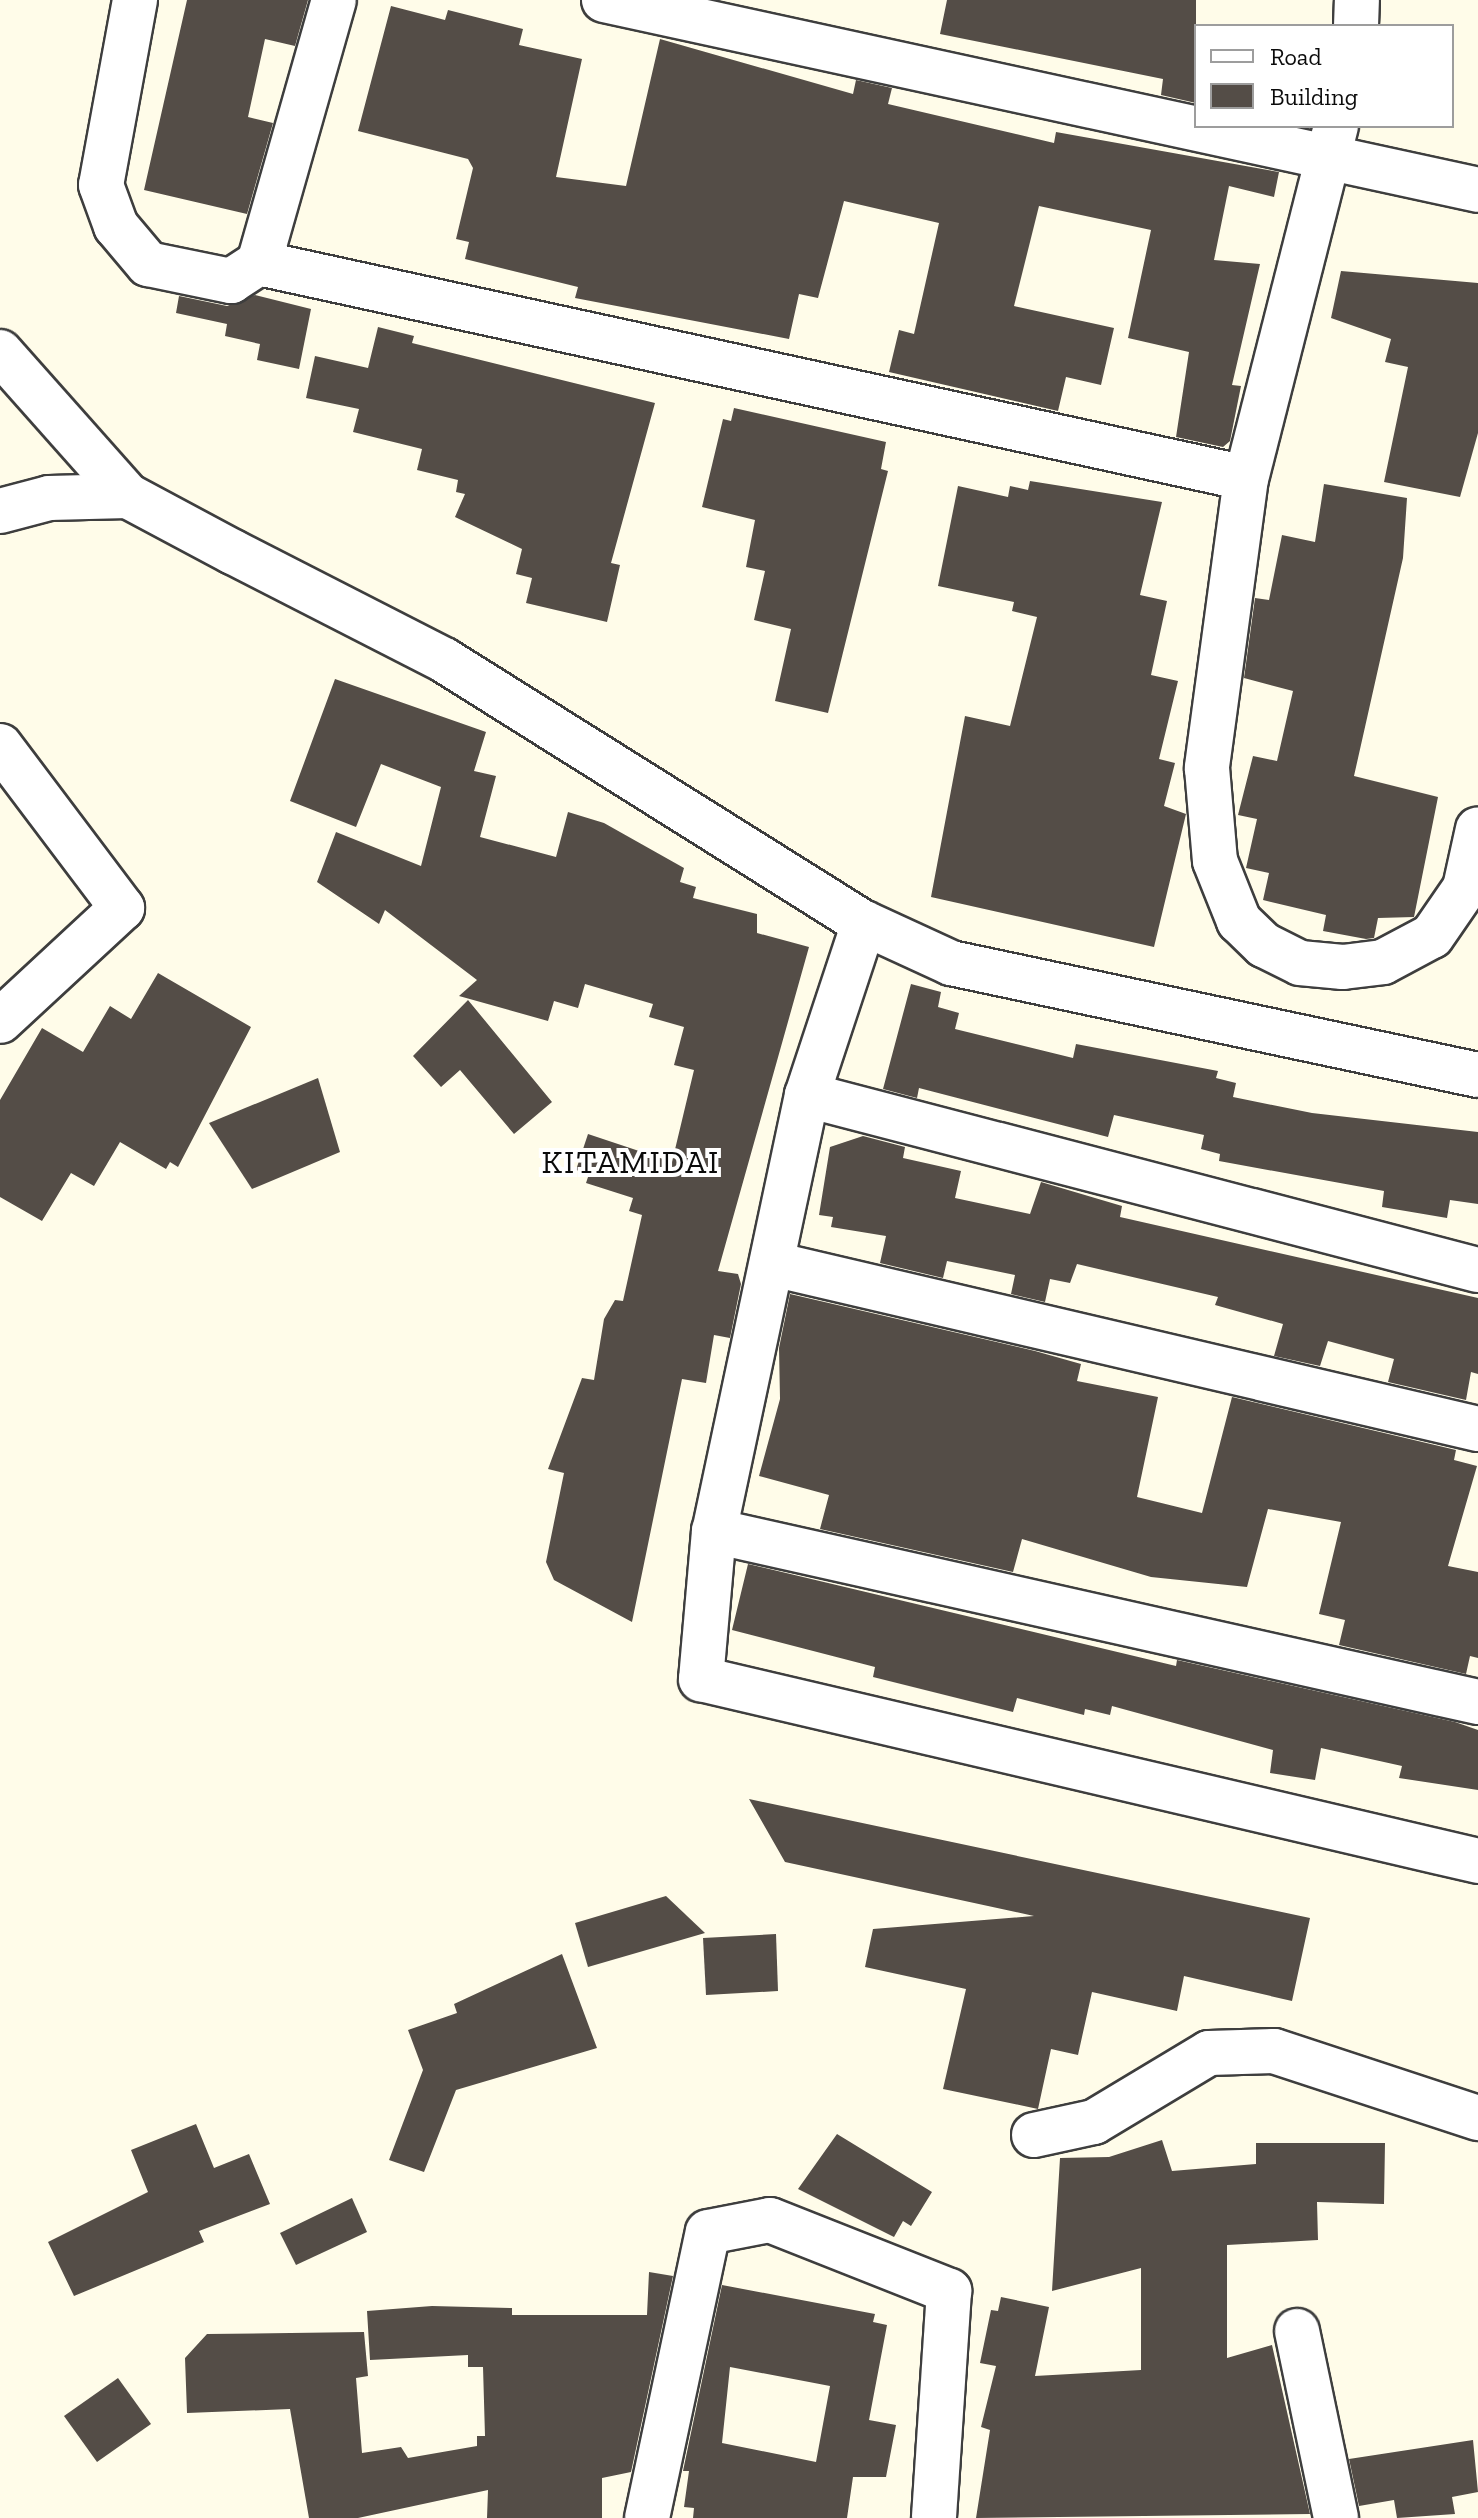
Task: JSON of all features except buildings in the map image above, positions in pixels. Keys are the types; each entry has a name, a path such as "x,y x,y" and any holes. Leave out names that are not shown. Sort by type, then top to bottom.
{"street":[{"path":"135,0 101,185 116,226 148,264 231,281 259,263 334,0"},
{"path":"604,0 725,13 1194,113"},
{"path":"1356,24 1357,0"},
{"path":"1266,128 1332,142 1478,190"},
{"path":"1332,142 1246,478 1207,768 1218,874 1239,921 1300,963 1383,962 1432,936 1465,888 1478,829"},
{"path":"259,263 1246,478"},
{"path":"0,352 128,496 444,660 864,923 951,963 1478,1075"},
{"path":"0,511 49,498 128,496"},
{"path":"0,746 122,908 0,1021"},
{"path":"864,923 807,1095 714,1531 701,1679 1478,1861"},
{"path":"807,1095 1478,1270"},
{"path":"773,1264 1478,1429"},
{"path":"714,1531 1478,1702"},
{"path":"1034,2135 1094,2122 1209,2053 1274,2051 1478,2118"},
{"path":"647,2518 708,2232 770,2220 949,2291 934,2518"},
{"path":"1297,2331 1336,2518"}],"district":[{"name":"KITAMIDAI","path":"631,1162"}]}
